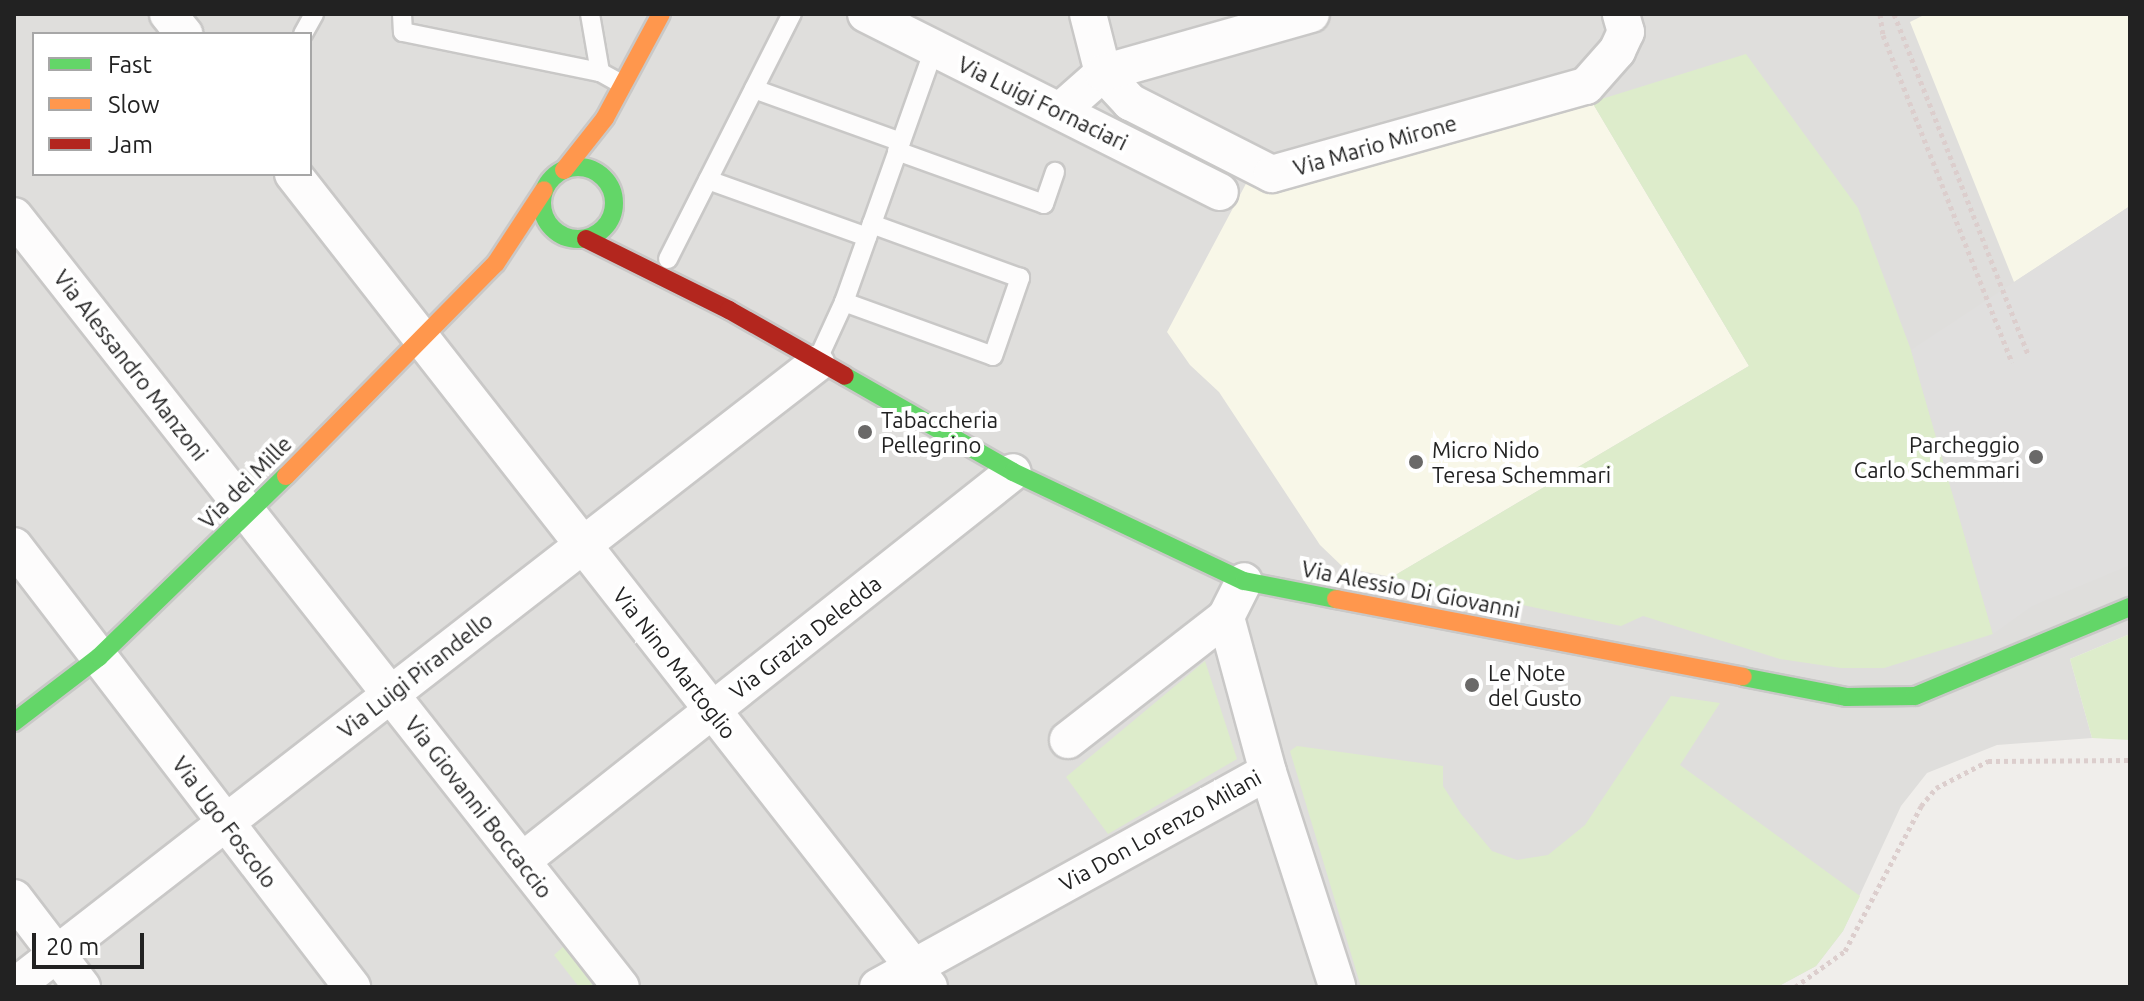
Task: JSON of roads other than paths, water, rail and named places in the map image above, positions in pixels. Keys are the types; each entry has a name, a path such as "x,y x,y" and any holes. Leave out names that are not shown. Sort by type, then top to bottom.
{"street":[{"path":"168,14 182,32"},
{"path":"496,263 544,190 605,118 661,14"},
{"name":"Via Luigi Fornaciari","path":"866,14 1220,192"},
{"path":"1088,14 1103,73"},
{"path":"1060,111 1103,73 1311,14"},
{"name":"Via Mario Mirone","path":"1103,73 1130,102 1272,174 1586,86 1617,51 1626,32 1621,14"},
{"path":"586,239 610,220 608,184 600,155 605,118"},
{"path":"564,170 578,167 608,184 631,217"},
{"name":"Via Nino Martoglio","path":"295,176 921,977"},
{"path":"544,190 542,205 555,232"},
{"name":"Via Alessandro Manzoni","path":"14,216 248,514"},
{"path":"496,263 555,232 586,239 729,310"},
{"path":"652,243 729,310"},
{"name":"Via dei Mille","path":"14,722 99,657 248,514 496,263"},
{"name":"Via Alessio Di Giovanni","path":"729,310 816,364 1013,472 1216,573 1244,581 1847,697 1915,696 2130,607"},
{"name":"Via Luigi Pirandello","path":"14,987 816,364"},
{"name":"Via Grazia Deledda","path":"522,861 1013,472"},
{"name":"Via Giovanni Boccaccio","path":"248,514 621,987"},
{"name":"Via Ugo Foscolo","path":"14,546 352,987"},
{"path":"1068,740 1226,617 1244,581"},
{"name":"Via Don Lorenzo Milani","path":"878,987 921,977 1268,772 1226,617"},
{"path":"1268,772 1337,986"},
{"path":"14,898 82,987"}],"lane":[{"path":"304,32 314,14"},
{"path":"402,14 403,32 600,72 623,85"},
{"path":"590,14 600,72"},
{"path":"668,259 792,14"},
{"path":"816,364 844,302 934,49"},
{"path":"754,89 1044,204 1055,172"},
{"path":"708,180 1020,278 993,356 844,302"}],"place":[{"name":"Tabaccheria Pellegrino","path":"865,432"},
{"name":"Parcheggio Carlo Schemmari","path":"2036,457"},
{"name":"Micro Nido Teresa Schemmari","path":"1416,462"},
{"name":"Le Note del Gusto","path":"1472,685"}]}
